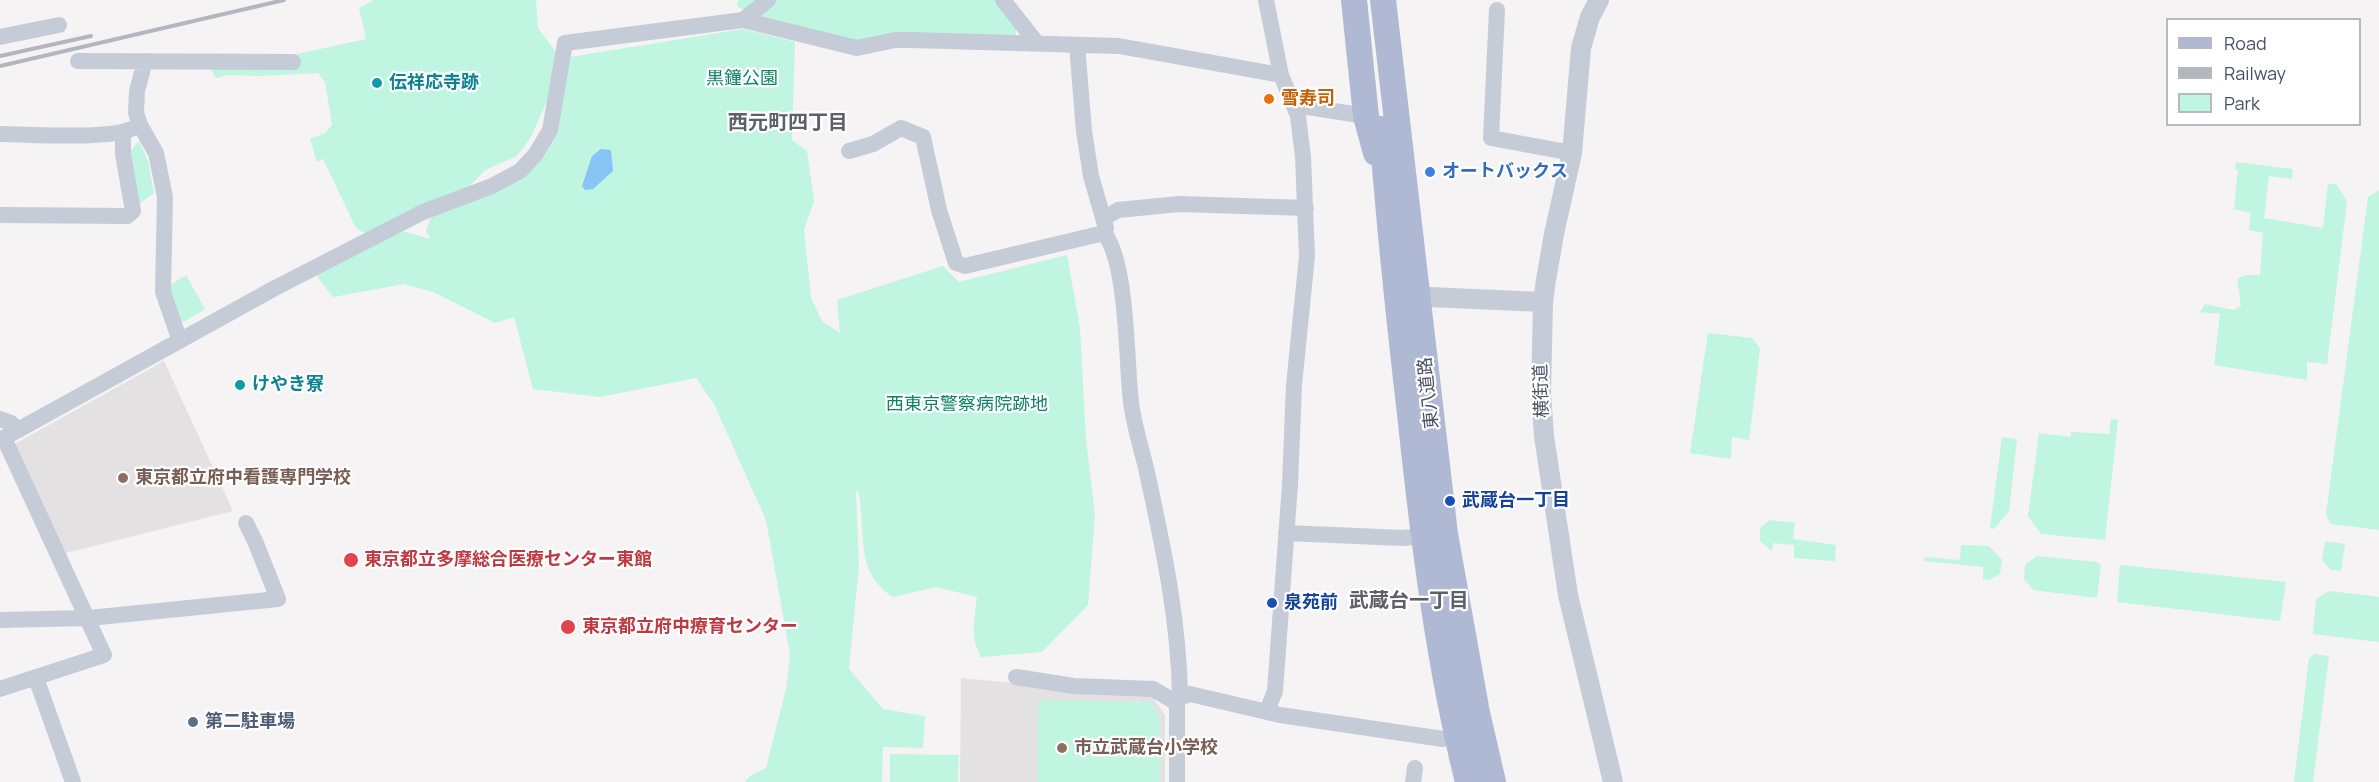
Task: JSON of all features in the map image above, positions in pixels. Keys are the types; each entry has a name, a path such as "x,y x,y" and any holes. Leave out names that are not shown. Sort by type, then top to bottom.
{"main road":[{"path":"1354,0 1366,116 1397,197"},
{"name":"東八道路","path":"1368,0 1397,197"},
{"name":"東八道路","path":"1383,0 1424,536 1440,649 1457,736 1482,780"},
{"path":"1397,0 1411,125 1397,197"},
{"name":"東八道路","path":"1407,296 1477,713 1482,780"},
{"path":"1450,702 1458,710 1465,705 1456,644 1453,576"}],"street":[{"path":"743,20 768,0"},
{"path":"1003,0 1036,42"},
{"path":"1266,0 1281,75 1295,105 1303,156 1307,256 1294,385 1275,691 1267,711"},
{"name":"横街道","path":"1599,0 1587,25 1581,48 1572,153 1554,234 1543,302 1541,393 1544,436 1563,568 1613,782"},
{"path":"1497,10 1491,138 1572,153"},
{"path":"8,436 275,288 423,213 492,186 519,171 535,155 550,130 565,43 743,20 857,48 896,40 1119,46 1281,75"},
{"path":"0,37 58,25"},
{"path":"1077,45 1084,131 1091,176 1120,280 1131,404 1148,476 1176,621 1177,782"},
{"path":"78,61 293,62"},
{"path":"145,61 137,91 136,113 156,153 165,197 163,292 180,341"},
{"path":"1295,105 1366,116"},
{"path":"0,134 123,133 140,125"},
{"path":"849,151 873,144 901,128 922,137 939,210 956,262 965,266 1104,226 1118,210 1179,204 1306,208"},
{"path":"0,215 127,216 133,211 123,154 123,133"},
{"path":"1407,296 1543,302"},
{"path":"0,419 11,423 8,436 104,656 0,689"},
{"path":"0,620 89,618 278,599 246,523"},
{"path":"1286,533 1403,538 1424,536"},
{"path":"1016,677 1074,686 1153,689 1178,700"},
{"path":"36,678 73,782"},
{"path":"1178,700 1190,694 1280,715 1443,739 1457,736"}],"shaded area":[{"name":"東京都立府中看護専門学校","path":"164,361 233,511 62,554 13,445"},
{"name":"市立武蔵台小学校","path":"961,678 1152,696 1165,715 1165,782 960,782"}],"green space":[{"path":"374,0 536,0 538,28 558,55 550,94 531,137 517,156 485,170 468,188 368,235 356,228 323,159 317,162 310,139 325,133 332,125 325,82 318,73 227,75 216,78 210,67 282,64 297,54 366,39 359,8"},
{"path":"738,0 998,0 1017,27 1015,38 857,42 759,18 737,6"},
{"path":"743,29 795,42 792,140 807,151 814,201 804,230 811,298 822,321 840,333 837,300 943,266 959,282 1067,255 1080,328 1086,439 1095,515 1088,605 1042,652 981,657 974,635 977,597 936,587 893,597 880,587 872,575 864,549 858,490 856,492 859,565 849,669 883,709 925,716 923,748 883,747 882,782 745,782 750,776 766,768 786,689 790,654 766,520 714,404 696,378 600,397 533,389 514,317 495,323 433,292 404,284 333,297 315,274 403,231 430,239 426,231 433,212 541,157 570,57"},
{"path":"139,141 148,161 154,193 139,204 128,154"},
{"path":"2236,162 2293,169 2292,179 2269,176 2264,218 2323,228 2328,184 2336,184 2347,201 2327,364 2307,362 2307,380 2214,365 2220,314 2200,312 2205,304 2233,310 2241,306 2237,279 2245,275 2260,275 2263,233 2249,230 2251,213 2234,209 2238,170 2235,169"},
{"path":"2379,190 2379,530 2331,524 2326,514 2368,197"},
{"path":"186,275 205,309 184,322 180,320 170,289 172,284"},
{"path":"1708,333 1752,338 1760,349 1749,440 1732,437 1731,459 1690,453"},
{"path":"2111,419 2118,420 2105,540 2041,534 2028,516 2039,433 2071,437 2071,432 2109,434"},
{"path":"2002,437 2017,439 2009,511 1994,529 1990,528"},
{"path":"1770,520 1795,523 1793,539 1836,545 1835,561 1794,558 1794,545 1773,543 1772,551 1760,541 1760,528"},
{"path":"2325,541 2345,544 2341,571 2331,570 2322,560"},
{"path":"1961,545 1989,546 2002,560 2000,574 1989,580 1983,579 1983,567 1924,561 1925,557 1960,560"},
{"path":"2037,556 2097,562 2101,565 2097,598 2033,590 2024,579 2025,565"},
{"path":"2120,565 2286,582 2280,621 2117,602"},
{"path":"2329,591 2379,597 2379,642 2313,634 2316,599"},
{"path":"2315,654 2329,656 2313,782 2294,782 2309,658"},
{"path":"1042,700 1151,702 1160,719 1160,782 1037,782 1038,707"},
{"path":"890,754 959,755 958,782 890,782"}],"water":[{"path":"601,149 611,150 613,171 593,189 585,190 582,186 592,156"}],"railway":[{"path":"0,66 284,0"},
{"path":"0,56 91,36"}],"place":[{"name":"伝祥応寺跡","path":"377,83"},
{"name":"雪寿司","path":"1269,99"},
{"name":"オートバックス","path":"1430,172"},
{"name":"けやき寮","path":"240,385"},
{"name":"東京都立府中看護専門学校","path":"123,478"},
{"name":"武蔵台一丁目","path":"1450,501"},
{"name":"東京都立多摩総合医療センター東館","path":"351,560"},
{"name":"泉苑前","path":"1272,603"},
{"name":"東京都立府中療育センター","path":"568,627"},
{"name":"第二駐車場","path":"193,722"},
{"name":"市立武蔵台小学校","path":"1062,748"}],"district":[{"name":"西元町四丁目","path":"788,123"},
{"name":"武蔵台一丁目","path":"1409,601"}],"park label":[{"name":"黒鐘公園","path":"742,79"},
{"name":"西東京警察病院跡地","path":"967,405"}]}
